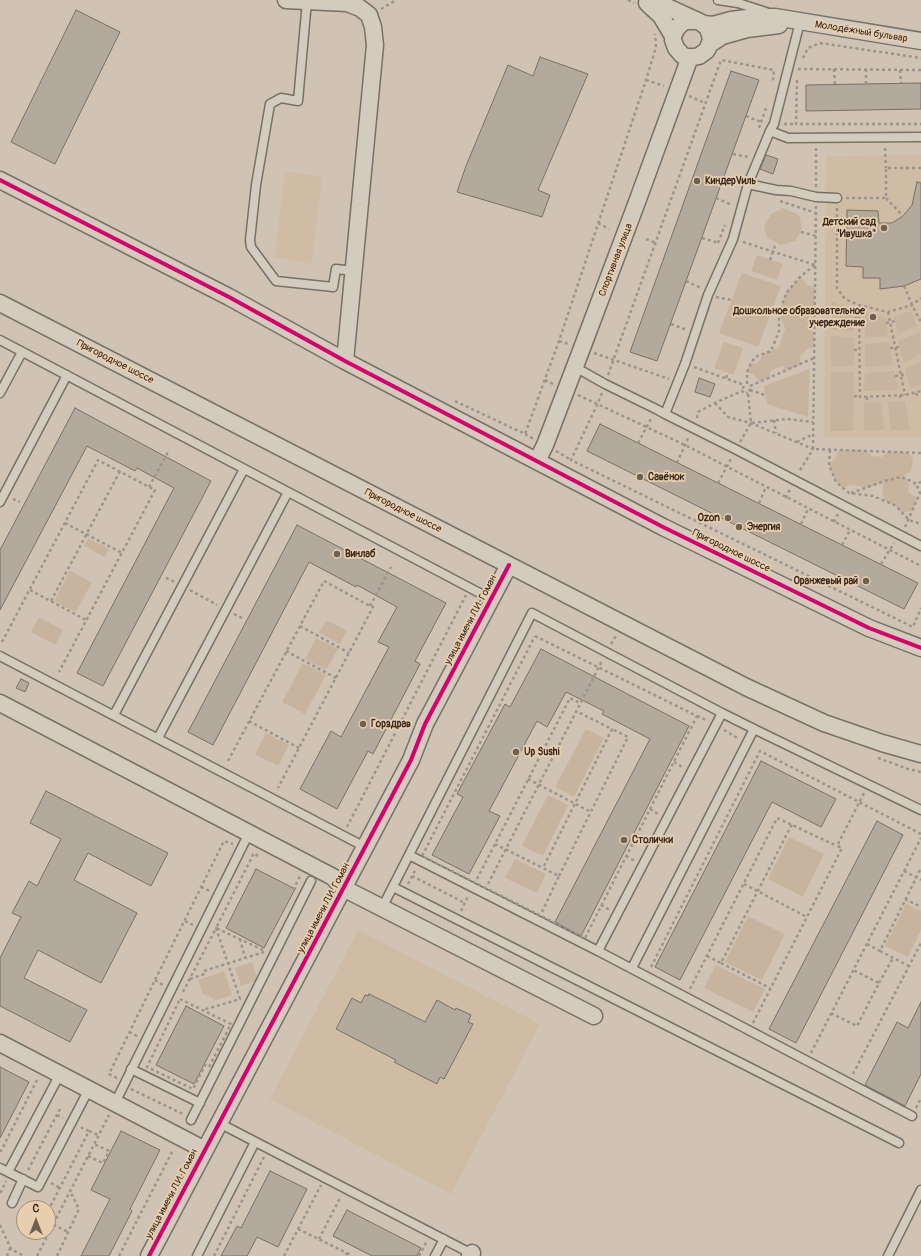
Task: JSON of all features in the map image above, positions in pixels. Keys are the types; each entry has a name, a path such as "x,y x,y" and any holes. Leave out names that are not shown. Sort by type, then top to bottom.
{"street":[{"path":"286,0 347,3 360,8 369,15 373,27 375,45 345,361"},
{"path":"640,3 661,16 673,36 674,44 678,52 686,57 699,56 708,48 710,44 710,35 707,27 700,22 652,0"},
{"name":"Молодёжный бульвар","path":"700,22 713,25 731,20 755,17 775,18 921,41"},
{"path":"673,36 677,28 683,22 687,20 700,22"},
{"name":"Молодёжный бульвар","path":"710,44 722,36 747,29 800,22"},
{"name":"Спортивная улица","path":"537,461 545,445 635,210 690,57"},
{"name":"Пригородное шоссе","path":"0,180 229,297 345,361 663,527 869,628 921,647"},
{"name":"Пригородное шоссе","path":"0,303 753,691 824,723 882,743 921,754"},
{"name":"улица имени Л.И. Гоман","path":"149,1256 411,760 425,724 509,566"},
{"path":"0,703 333,877 343,888 594,1016"},
{"path":"0,1043 89,1089 112,1108 205,1150"}],"lane":[{"path":"665,414 685,364 708,295 733,239 748,184 774,124 800,22 738,3 718,0"},
{"path":"307,1 298,101 281,98 270,104 256,185 250,240 251,247 276,281 333,288 336,269 354,271"},
{"path":"770,131 788,138 921,137"},
{"path":"748,184 816,197 837,198"},
{"path":"0,340 491,599"},
{"path":"0,393 22,352"},
{"path":"575,367 605,384 736,449 921,546"},
{"path":"0,502 67,375"},
{"path":"114,715 244,469"},
{"path":"158,738 288,492"},
{"path":"382,908 532,613 722,713 921,810"},
{"path":"0,656 365,847"},
{"path":"598,951 722,713"},
{"path":"632,968 754,729"},
{"path":"112,1108 249,833"},
{"path":"409,855 421,858 912,1116"},
{"path":"191,1120 311,881"},
{"path":"393,887 899,1143"},
{"path":"131,1069 200,1103"},
{"path":"8,1172 60,1074"},
{"path":"0,1168 38,1187 89,1089"},
{"path":"219,1123 473,1255"},
{"path":"197,1256 255,1142"},
{"path":"12,1203 22,1179"},
{"path":"888,1256 921,1190"},
{"path":"435,1256 444,1239"}],"path":[{"path":"628,0 640,3"},
{"path":"454,400 525,434 559,341 656,47 655,33"},
{"path":"797,69 808,48 820,43 921,58"},
{"path":"672,372 669,379 614,360 721,60 774,70 921,70"},
{"path":"834,69 835,84"},
{"path":"866,69 866,84"},
{"path":"773,86 774,70"},
{"path":"900,70 901,83"},
{"path":"797,77 796,124 921,124"},
{"path":"758,129 768,101"},
{"path":"746,116 761,122"},
{"path":"813,449 816,124"},
{"path":"885,137 886,198 903,216"},
{"path":"746,164 751,150"},
{"path":"733,154 749,157"},
{"path":"886,168 921,168"},
{"path":"716,198 732,205"},
{"path":"886,198 837,198 837,288 845,299 859,305 888,312 912,305 921,298"},
{"path":"730,211 734,199"},
{"path":"790,211 791,205"},
{"path":"598,223 609,229"},
{"path":"716,249 725,224"},
{"path":"801,232 816,236"},
{"path":"837,232 847,233"},
{"path":"702,238 719,243 733,239 815,265"},
{"path":"646,239 656,242"},
{"path":"770,260 776,242"},
{"path":"718,483 752,423 747,385 747,372 751,363 755,357 771,351 779,331 779,312 787,292 801,276 815,265"},
{"path":"904,286 921,322"},
{"path":"859,305 860,397"},
{"path":"888,312 905,395"},
{"path":"917,315 921,312"},
{"path":"854,318 859,319"},
{"path":"886,323 895,321"},
{"path":"671,324 688,330 685,337"},
{"path":"890,348 900,347"},
{"path":"854,350 859,350"},
{"path":"677,463 694,428 698,412 742,391 747,385 814,358"},
{"path":"685,364 747,385"},
{"path":"726,378 728,373"},
{"path":"895,376 907,374"},
{"path":"742,391 765,395"},
{"path":"854,396 867,397 905,395 921,392"},
{"path":"916,393 918,398"},
{"path":"900,395 901,401"},
{"path":"867,397 868,402"},
{"path":"917,629 571,460 598,403 685,445 921,566"},
{"path":"715,403 728,418 752,423 813,449 921,453"},
{"path":"752,423 787,418 813,422"},
{"path":"774,420 776,433"},
{"path":"797,442 813,434"},
{"path":"149,487 169,450"},
{"path":"830,450 829,465 836,482 849,493 873,496 885,501 896,506 909,520 921,524"},
{"path":"2,642 98,460 120,471 155,490 59,672"},
{"path":"51,601 120,471"},
{"path":"834,522 849,493 901,477 916,484 921,482"},
{"path":"759,503 766,487"},
{"path":"801,524 808,509"},
{"path":"65,523 122,553"},
{"path":"842,545 850,530"},
{"path":"370,606 391,567"},
{"path":"166,578 242,618"},
{"path":"228,761 324,581 374,607 278,788"},
{"path":"342,835 470,588"},
{"path":"30,590 86,620"},
{"path":"913,627 921,608"},
{"path":"300,626 350,653"},
{"path":"488,884 580,703 617,634"},
{"path":"404,892 535,636 697,716 747,743 760,752 921,834"},
{"path":"286,651 336,678"},
{"path":"457,919 473,885 570,698 580,703"},
{"path":"542,912 628,737 576,711"},
{"path":"421,858 473,885 585,938 697,716"},
{"path":"250,721 299,748"},
{"path":"543,868 612,729"},
{"path":"648,973 760,752"},
{"path":"528,779 591,812"},
{"path":"837,846 869,784"},
{"path":"692,986 777,818 842,848 754,1021"},
{"path":"721,964 792,824"},
{"path":"807,1061 921,838"},
{"path":"495,844 559,876"},
{"path":"180,999 230,1024 209,1067 205,1065 193,1089 147,1067 180,999 190,979 254,854 260,857"},
{"path":"880,951 921,868"},
{"path":"904,872 921,880"},
{"path":"300,876 311,881"},
{"path":"412,876 465,903"},
{"path":"744,884 807,917"},
{"path":"905,900 921,907"},
{"path":"216,928 274,956"},
{"path":"203,1011 240,999 216,928"},
{"path":"240,939 245,958"},
{"path":"848,1083 921,943"},
{"path":"867,944 909,966"},
{"path":"190,979 204,974 204,971 265,951"},
{"path":"707,956 770,988"},
{"path":"831,1013 857,1026 893,958"},
{"path":"853,970 879,984"},
{"path":"0,1150 2,1151 38,1078 32,1075"},
{"path":"56,1219 112,1108"},
{"path":"28,1170 60,1109"},
{"path":"57,1115 98,1135"},
{"path":"54,1200 89,1131"},
{"path":"88,1156 103,1163 109,1151 94,1144"},
{"path":"119,1256 175,1146"},
{"path":"214,1256 264,1157"},
{"path":"321,1185 328,1188"},
{"path":"57,1256 79,1209 70,1190"},
{"path":"284,1256 316,1194"},
{"path":"341,1195 348,1198"},
{"path":"319,1239 336,1204"},
{"path":"0,1225 11,1249 24,1256"},
{"path":"56,1226 68,1232"},
{"path":"298,1229 319,1239 346,1255 352,1256"},
{"path":"419,1256 428,1239"},
{"path":"37,1256 45,1240"},
{"path":"6,1256 11,1248"}],"shaded area":[{"name":"Дошкольное образовательное учереждение","path":"921,155 921,438 824,437 826,156"},
{"path":"285,171 322,177 311,264 275,257"},
{"path":"783,208 799,215 802,229 795,241 781,245 767,238 764,226 771,214"},
{"path":"757,255 783,264 777,280 751,271"},
{"path":"742,273 781,286 758,347 719,333"},
{"path":"801,276 806,284 815,288 815,305 809,307 809,327 814,333 814,348 807,349 800,356 800,365 788,370 782,366 770,371 770,378 759,382 754,375 747,372 751,363 756,364 762,355 779,347 785,329 779,312 787,292"},
{"path":"832,302 853,309 854,331 832,330"},
{"path":"911,311 917,326 898,334 894,317"},
{"path":"865,312 885,318 888,336 865,338"},
{"path":"920,332 921,354 904,363 898,341"},
{"path":"831,336 854,338 854,366 831,366"},
{"path":"724,342 743,348 734,375 714,368"},
{"path":"889,342 893,365 865,367 865,344"},
{"path":"921,361 921,385 910,388 905,369"},
{"path":"810,369 808,417 767,404 764,386"},
{"path":"894,371 898,390 864,391 865,373"},
{"path":"831,372 854,372 853,431 830,431"},
{"path":"905,401 910,430 891,430 888,402"},
{"path":"864,402 881,403 884,430 864,430"},
{"path":"839,450 865,450 872,456 882,457 888,451 908,452 913,460 911,471 902,477 909,480 908,491 917,499 912,511 902,513 896,506 885,501 882,491 884,481 868,488 852,485 843,488 836,482 829,465"},
{"path":"88,538 109,549 105,557 84,546"},
{"path":"70,571 92,582 76,612 54,601"},
{"path":"39,617 63,630 55,645 31,632"},
{"path":"326,620 347,631 340,644 319,633"},
{"path":"316,638 338,649 326,670 305,659"},
{"path":"303,663 326,675 305,714 282,702"},
{"path":"586,729 604,738 574,797 555,787"},
{"path":"266,733 289,745 278,766 255,754"},
{"path":"548,795 568,805 543,856 522,846"},
{"path":"789,837 824,854 803,897 768,879"},
{"path":"515,859 546,874 537,893 505,878"},
{"path":"906,904 921,911 921,930 908,957 885,946"},
{"path":"748,916 785,934 762,980 725,962"},
{"path":"358,930 540,1024 451,1194 270,1099"},
{"path":"252,962 257,978 255,981 241,986 235,968"},
{"path":"716,965 765,989 753,1012 704,988"},
{"path":"224,971 232,995 216,1000 203,994 198,980"}],"building":[{"path":"76,10 120,32 55,164 11,142"},
{"path":"540,57 588,74 538,190 550,195 542,217 457,192 466,166 508,65 533,76"},
{"path":"731,71 759,80 657,361 630,352"},
{"path":"921,83 921,109 806,111 806,85"},
{"path":"766,155 778,159 773,174 760,169"},
{"name":"Детский сад \"Ивушка\"","path":"917,182 921,183 921,279 904,286 880,289 880,278 863,278 863,267 846,266 847,210 878,211 879,223 892,223 903,216 912,205"},
{"path":"699,378 715,384 710,397 695,392"},
{"path":"75,408 211,481 103,686 77,673 174,488 137,468 135,471 87,446 0,610 0,550"},
{"path":"600,424 918,583 904,609 587,451"},
{"path":"297,525 446,603 415,661 420,664 373,754 368,751 337,809 300,789 331,731 341,737 389,647 378,642 397,607 357,585 356,587 309,562 213,745 188,732"},
{"path":"541,649 689,726 581,936 555,922 650,739 602,714 604,711 566,692 547,727 537,721 489,811 500,816 469,874 432,855 463,797 457,794 505,704 510,707"},
{"path":"21,679 29,683 25,692 16,688"},
{"path":"761,761 836,799 821,827 772,802 680,980 655,967"},
{"path":"46,791 168,853 151,886 88,853 74,880 137,913 101,983 38,950 24,978 87,1010 70,1042 0,1006 0,958 21,917 12,913 29,881 37,886 61,839 30,823"},
{"path":"877,821 903,835 796,1043 769,1029"},
{"path":"256,869 295,889 264,948 226,928"},
{"path":"369,994 425,1022 437,1000 455,1010 456,1008 471,1015 468,1022 473,1024 444,1079 440,1077 437,1084 394,1062 396,1060 336,1029 352,998 361,1003 365,995 368,996"},
{"path":"921,1002 921,1074 905,1106 865,1085 897,1022 908,1028"},
{"path":"186,1006 224,1026 194,1084 156,1065"},
{"path":"0,1067 29,1082 0,1138"},
{"path":"121,1131 160,1150 130,1209 132,1211 109,1256 81,1256 110,1199 91,1190"},
{"path":"270,1171 307,1189 278,1247 257,1237 247,1256 221,1256 237,1226 241,1228"},
{"path":"347,1210 421,1248 417,1256 372,1256 333,1236"}],"cycle path":[{"path":"0,180 229,297 345,361 663,527 869,628 921,648"},
{"path":"149,1256 411,760 425,724 509,565"}],"place":[{"name":"КиндерVиль","path":"697,181"},
{"name":"Детский сад \"Ивушка\"","path":"884,228"},
{"name":"Дошкольное образовательное учереждение","path":"873,317"},
{"name":"Савёнок","path":"640,477"},
{"name":"Ozon","path":"728,518"},
{"name":"Энергия","path":"739,527"},
{"name":"Винлаб","path":"337,554"},
{"name":"Оранжевый рай","path":"866,581"},
{"name":"Горздрав","path":"363,724"},
{"name":"Up Sushi","path":"516,752"},
{"name":"Столички","path":"624,840"}]}
